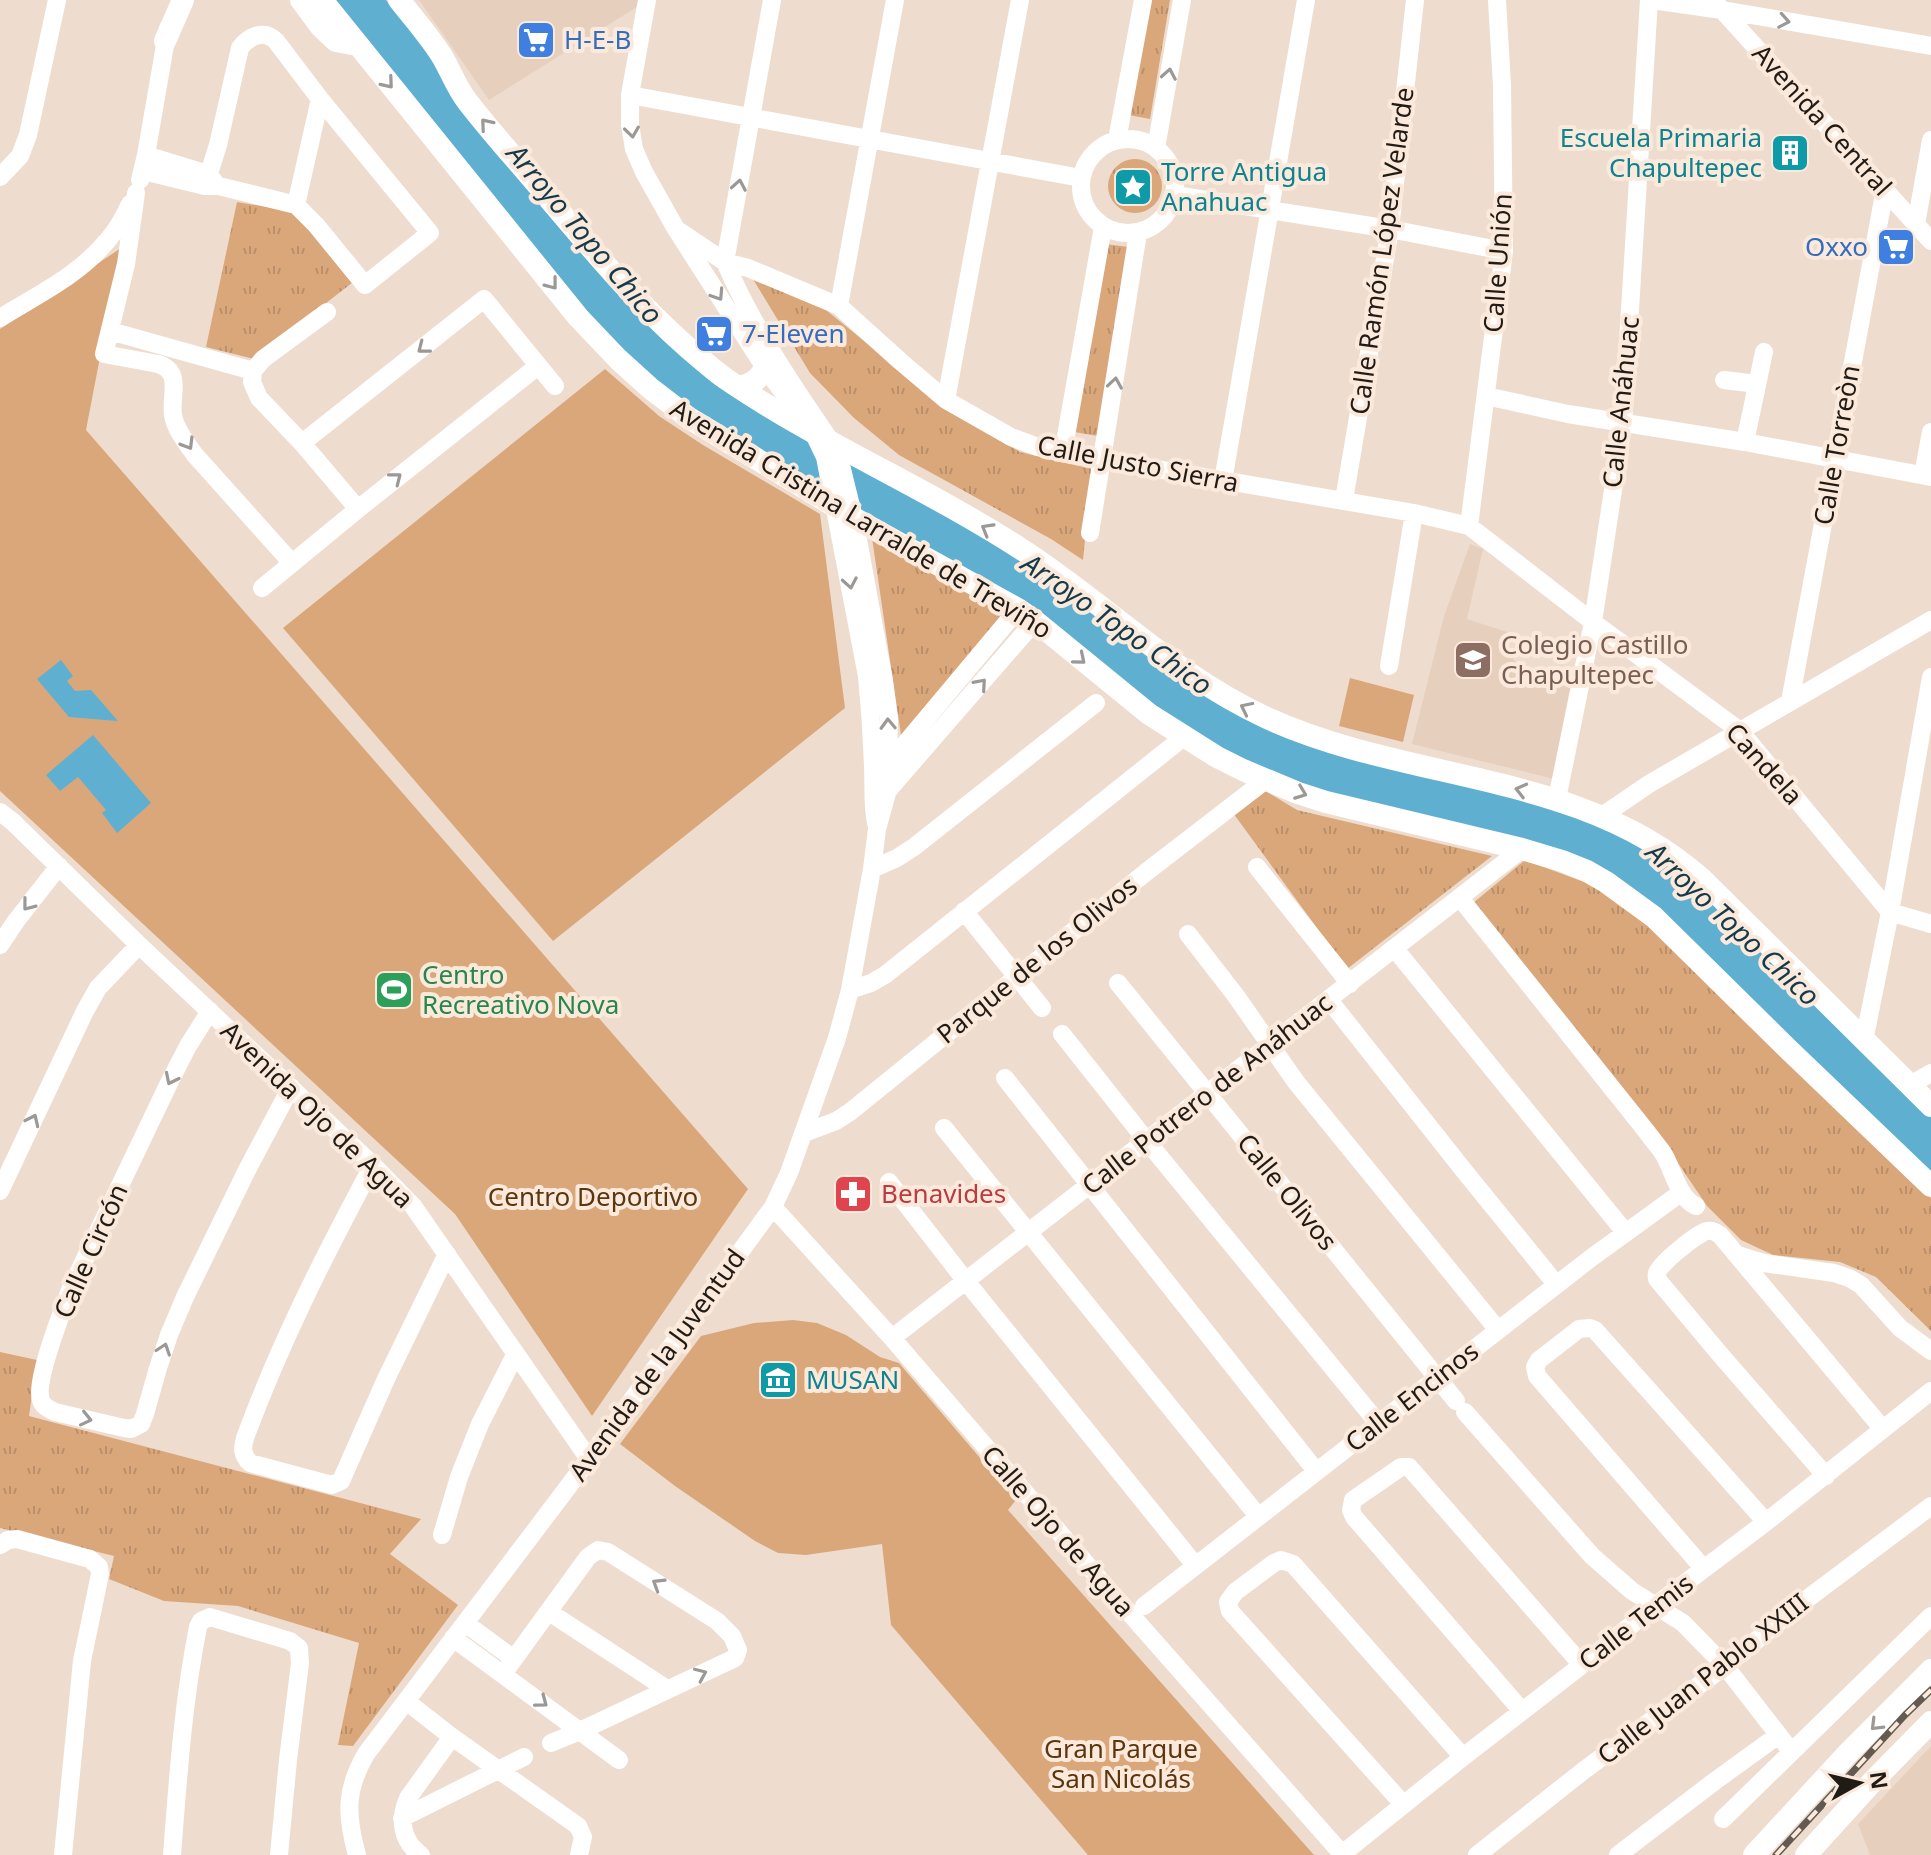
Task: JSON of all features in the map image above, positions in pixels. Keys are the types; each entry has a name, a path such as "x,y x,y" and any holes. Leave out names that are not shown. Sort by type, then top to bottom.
{"main road":[{"path":"165,41 183,0"},
{"path":"301,0 336,41 357,45"},
{"name":"Avenida Cristina Larralde de Treviño","path":"322,0 578,317 618,359 689,418 1027,615 1149,714 1217,757 1326,802 1522,849 1587,871 1606,882 1644,908 1931,1186"},
{"path":"393,4 464,98 625,288 663,326 725,378 828,448 910,484 1022,549 1175,664 1232,701 1309,736 1557,799 1634,832 1693,871 1931,1106"},
{"path":"740,387 756,380 765,368"},
{"path":"1754,1855 1850,1751 1931,1670"},
{"path":"1806,1855 1931,1722"}],"street":[{"path":"0,177 20,156 28,135 57,0"},
{"path":"172,0 126,264 104,354 158,364 170,370 174,380 173,417 185,441 291,562"},
{"path":"647,0 630,95 634,149 676,229 765,368 828,448"},
{"path":"772,0 725,262 774,356 828,448"},
{"path":"839,306 895,0"},
{"path":"946,400 1020,0"},
{"path":"1117,140 1143,0"},
{"path":"1156,148 1182,0"},
{"path":"1223,481 1306,0"},
{"name":"Calle Ramón López Velarde","path":"1344,500 1390,229 1415,0"},
{"name":"Calle Unión","path":"1469,526 1504,251 1502,85 1497,0"},
{"path":"1651,0 1718,5 1931,46"},
{"name":"Calle Anáhuac","path":"1557,799 1593,622 1623,424 1651,0"},
{"name":"Avenida Central","path":"1718,5 1931,241"},
{"path":"145,163 211,182 296,205 365,285 430,233 276,41 264,34 246,40 240,48 211,182"},
{"path":"630,95 1081,178"},
{"path":"296,205 320,99"},
{"path":"1138,139 1156,148 1166,157 1176,182 1171,208 1163,220 1138,233 1120,234 1103,227 1085,206 1081,192 1081,178 1094,153 1117,140 1138,139"},
{"path":"1916,224 1931,140"},
{"name":"Calle Torreòn","path":"1790,702 1885,189"},
{"path":"0,318 51,288 98,252 110,239 136,193"},
{"path":"1175,195 1390,229 1504,251"},
{"path":"1063,453 1103,227"},
{"name":"Calle Justo Sierra","path":"676,229 725,262 748,268 839,306 946,400 1011,437 1063,453 1344,500 1469,526"},
{"path":"1090,533 1138,233"},
{"path":"302,443 484,299 555,386"},
{"path":"327,312 263,359 253,371 252,382 259,398 358,509"},
{"path":"110,331 253,371"},
{"path":"1745,442 1764,352"},
{"path":"262,588 538,366"},
{"path":"1724,380 1757,384"},
{"path":"1486,396 1623,424 1745,442 1927,476 1931,432"},
{"name":"Avenida de la Juventud","path":"357,1855 349,1816 352,1783 366,1754 589,1459 773,1207 785,1185 837,1038 850,990 872,869 879,798 889,763 889,719 884,681 828,448"},
{"name":"Avenida de la Juventud","path":"843,505 867,676 873,773 879,798"},
{"path":"1389,666 1414,513"},
{"name":"Candela","path":"1469,526 1740,731 1890,912"},
{"path":"889,763 1027,615"},
{"path":"879,798 1027,615"},
{"path":"1602,816 1649,784 1931,620"},
{"path":"1864,1041 1931,677"},
{"path":"872,869 914,847 1096,703"},
{"path":"850,990 885,975 1185,736"},
{"name":"Parque de los Olivos","path":"804,1133 850,1112 1145,873 1267,779"},
{"name":"Avenida Ojo de Agua","path":"0,812 413,1206 589,1459"},
{"name":"Calle Potrero de Anáhuac","path":"892,1338 1522,849"},
{"path":"0,945 59,866"},
{"path":"1257,867 1350,984"},
{"path":"1460,898 1663,1153 1682,1192 1696,1206"},
{"path":"964,911 1042,1008"},
{"path":"1890,912 1931,924"},
{"path":"1188,934 1296,1082 1498,1330"},
{"path":"0,1191 85,1011 98,988 139,945"},
{"path":"1395,949 1625,1232"},
{"name":"Calle Olivos","path":"1118,983 1437,1377 1592,1556 1632,1591 1683,1623 1725,1666 1791,1751"},
{"path":"1329,1000 1556,1284"},
{"name":"Calle Circón","path":"210,1011 170,1081 70,1290 43,1375 39,1395 41,1403 55,1412 124,1428 131,1429 141,1424 169,1335 185,1297 291,1087"},
{"path":"1062,1034 1378,1423"},
{"path":"1910,1085 1931,1073"},
{"path":"1005,1078 1316,1471"},
{"path":"944,1128 1258,1516"},
{"path":"373,1165 333,1239 265,1385 242,1446 250,1463 332,1485 341,1481 447,1254"},
{"path":"889,1182 1195,1565"},
{"name":"Calle Encinos","path":"1144,1606 1556,1284 1682,1192"},
{"name":"Calle Ojo de Agua","path":"773,1207 892,1338 1010,1477 1343,1854"},
{"path":"1826,1476 1659,1282 1656,1275 1659,1268 1680,1249 1703,1232 1712,1230 1720,1235 1882,1428"},
{"path":"1738,1255 1764,1263 1825,1271 1849,1278 1861,1285 1900,1328 1931,1351"},
{"path":"1704,1569 1537,1376 1535,1367 1539,1360 1579,1329 1590,1328 1600,1334 1766,1522"},
{"path":"442,1535 459,1477 480,1424 515,1355"},
{"name":"Calle Temis","path":"1343,1854 1931,1391"},
{"path":"1522,1711 1354,1517 1351,1510 1353,1500 1401,1467 1409,1467 1582,1665"},
{"name":"Calle Juan Pablo XXIII","path":"1477,1855 1931,1506"},
{"path":"0,1545 8,1540 26,1541 90,1559 99,1567 82,1661 63,1855"},
{"path":"509,1666 588,1557 598,1550 608,1552 717,1621 732,1636 738,1650 735,1658 551,1743"},
{"path":"1403,1804 1230,1611 1228,1602 1235,1592 1274,1563 1281,1560 1293,1564 1463,1757"},
{"path":"549,1612 667,1689"},
{"path":"1723,1819 1931,1616"},
{"path":"172,1855 189,1672 198,1627 205,1618 216,1618 290,1641 299,1648 300,1663 279,1855"},
{"path":"465,1623 580,1731 619,1760"},
{"path":"453,1638 509,1666"},
{"path":"406,1701 578,1826 583,1837 579,1855"},
{"path":"1618,1855 1777,1736"},
{"path":"421,1855 405,1837 402,1818 408,1798 452,1737"},
{"path":"402,1818 524,1757"}],"shaded area":[{"name":"H-E-B","path":"419,0 641,0 640,5 489,100"},
{"name":"Colegio Castillo Chapultepec","path":"1470,544 1483,549 1467,619 1510,633 1506,648 1520,669 1572,682 1554,779 1412,744 1444,616"},
{"path":"1931,1746 1931,1855 1870,1855 1858,1824"}],"green space":[{"path":"1145,0 1170,0 1150,119 1123,114"},
{"path":"1135,159 1154,167 1162,186 1154,205 1135,213 1116,205 1108,186 1116,167"},
{"path":"237,202 291,211 357,279 254,359 206,347"},
{"path":"1105,244 1129,247 1098,436 1074,432"},
{"name":"Centro Recreativo Nova","path":"121,248 86,430 748,1189 592,1416 455,1214 0,791 0,329"},
{"path":"751,276 815,301 945,407 1020,452 1092,469 1083,560 899,455 854,418 810,373"},
{"path":"605,369 659,416 820,514 845,708 553,941 283,628"},
{"path":"872,538 1008,616 902,742"},
{"path":"1350,678 1414,695 1403,742 1339,726"},
{"path":"1262,789 1297,810 1492,856 1347,969 1233,813"},
{"path":"1525,860 1584,882 1630,907 1931,1198 1931,1331 1876,1277 1840,1262 1773,1255 1741,1240 1707,1206 1661,1138 1473,903"},
{"name":"Gran Parque San Nicolás","path":"793,1320 817,1323 846,1335 880,1357 899,1363 1016,1500 1008,1510 1314,1855 1088,1855 891,1625 882,1544 806,1555 778,1553 755,1541 675,1486 620,1444 701,1336 754,1323"},
{"path":"0,1352 37,1360 29,1416 421,1519 390,1554 458,1605 353,1746 338,1745 359,1643 238,1606 164,1601 109,1579 114,1556 0,1528"}],"water":[{"name":"Arroyo Topo Chico","path":"333,0 386,0 464,98 701,359 899,477 1232,701 1500,785 1661,848 1931,1106 1931,1186 1606,882 1243,770 1035,621 650,388"},
{"path":"61,660 73,676 67,681 75,691 91,690 118,721 69,717 37,679"},
{"path":"93,735 151,803 117,833 102,813 106,810 78,777 60,791 46,775"}],"railway":[{"path":"1776,1855 1931,1690"}],"place":[{"name":"H-E-B","path":"536,40"},
{"name":"Escuela Primaria Chapultepec","path":"1790,153"},
{"name":"Torre Antigua Anahuac","path":"1133,187"},
{"name":"Oxxo","path":"1896,247"},
{"name":"7-Eleven","path":"714,334"},
{"name":"Colegio Castillo Chapultepec","path":"1473,660"},
{"name":"Centro Recreativo Nova","path":"394,990"},
{"name":"Benavides","path":"853,1194"},
{"name":"MUSAN","path":"778,1380"}],"park label":[{"name":"Centro Deportivo","path":"593,1197"}]}
